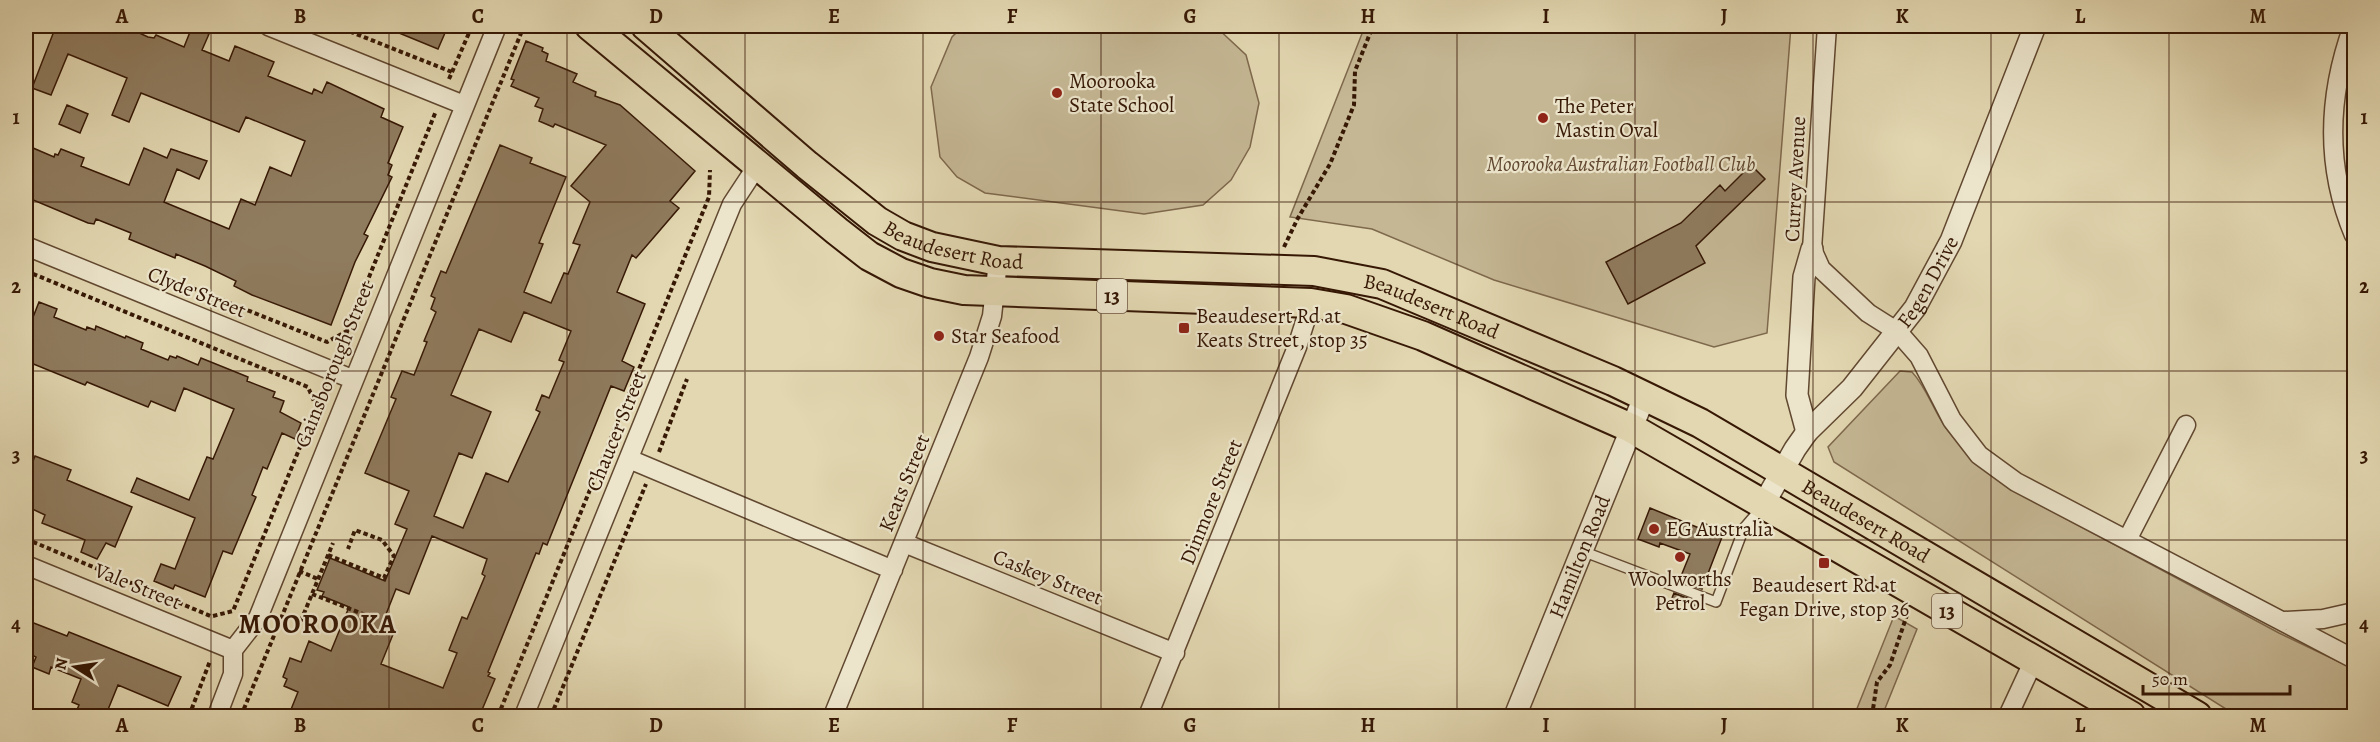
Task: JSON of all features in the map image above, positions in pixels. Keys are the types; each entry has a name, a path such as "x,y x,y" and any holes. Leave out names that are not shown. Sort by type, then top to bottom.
{"highway":[{"name":"Beaudesert Road","path":"590,26 869,256 901,273 930,283 994,293 1311,303 1346,309 1424,336 1631,428 2131,717"},
{"name":"Beaudesert Road","path":"646,26 807,165 877,221 903,236 932,247 998,261 1271,268 1314,271 1382,285 1645,395 1700,423 2197,717"}],"street":[{"path":"268,26 464,105"},
{"name":"Gainsborough Street","path":"233,650 258,618 352,379 497,26"},
{"name":"Currey Avenue","path":"1827,26 1812,249 1821,269 1840,289 1868,313 1898,332"},
{"name":"Fegen Drive","path":"1763,505 1807,432 1852,388 1915,308 1951,241 2036,26"},
{"path":"2353,26 2335,83 2333,119 2334,155 2339,189 2355,235"},
{"name":"Chaucer Street","path":"524,717 732,204 757,166"},
{"name":"Clyde Street","path":"26,246 352,379"},
{"path":"1807,432 1797,395 1804,277 1812,249"},
{"name":"Keats Street","path":"833,717 979,357 990,323 998,261"},
{"name":"Dinmore Street","path":"1148,717 1297,346 1311,303"},
{"path":"1898,332 1919,356 1952,420 1979,455 2016,482 2355,659"},
{"name":"Hamilton Road","path":"1515,717 1645,395"},
{"path":"2127,540 2186,425"},
{"path":"629,459 893,570"},
{"name":"Caskey Street","path":"904,543 1174,653"},
{"name":"Vale Street","path":"26,565 233,650"},
{"path":"2282,622 2323,619 2355,612"},
{"path":"217,717 233,674 233,650"},
{"path":"2008,717 2034,660"}],"lane":[{"path":"1582,551 1716,602 1744,528 1763,505"}],"path":[{"path":"336,26 452,72"},
{"path":"448,81 471,26"},
{"path":"241,717 524,26"},
{"path":"1271,268 1330,164 1354,105 1355,71 1373,26"},
{"path":"26,539 213,616 233,611 436,112"},
{"path":"498,717 709,197 710,170"},
{"path":"26,271 308,387 316,406"},
{"path":"192,288 327,342 347,331"},
{"path":"655,461 687,379"},
{"path":"551,717 647,480"},
{"path":"328,555 384,578 394,556 382,540 355,530 348,549"},
{"path":"298,628 333,543"},
{"path":"292,568 318,579"},
{"path":"312,594 368,616"},
{"path":"1872,717 1877,682 1890,665 1907,615"},
{"path":"213,616 213,627"},
{"path":"189,717 212,662 202,655"}],"green space":[{"path":"963,26 1215,26 1246,55 1259,103 1250,147 1231,180 1203,205 1144,214 985,193 957,177 940,157 931,87 952,37"},
{"name":"Moorooka Australian Football Club","path":"1365,26 1791,26 1767,333 1714,347 1494,280 1372,229 1290,217"},
{"path":"1900,371 1912,372 1953,437 1990,474 2007,487 2279,633 2354,669 2354,716 2237,716 1834,462 1828,447"},
{"path":"1894,616 1917,629 1882,716 1854,716"}],"building":[{"path":"56,26 108,26 122,31 124,26 148,37 154,38 156,35 184,47 192,27 209,34 202,50 229,61 235,46 274,62 268,76 312,94 314,89 322,93 327,82 384,109 381,117 403,127 388,163 392,165 388,175 392,177 364,234 368,236 355,262 331,325 252,295 234,286 236,281 205,266 176,254 175,258 129,239 131,233 96,219 94,224 88,223 26,197 26,145 54,157 61,149 84,158 81,166 129,185 144,148 167,158 171,149 207,161 199,179 177,169 164,202 229,229 241,199 255,205 270,167 291,176 305,141 246,117 239,132 141,93 129,122 112,115 127,78 68,54 51,95 32,88"},
{"path":"382,26 448,26 438,49"},
{"path":"526,41 543,48 542,51 548,54 546,61 577,74 573,82 596,92 595,96 620,105 695,171 670,201 679,208 636,258 632,255 617,292 645,304 622,361 634,367 624,391 611,386 547,545 543,543 539,554 536,553 488,672 490,673 488,676 495,679 479,717 288,717 298,692 284,686 287,679 283,677 290,658 301,662 309,641 331,651 349,607 322,596 324,592 317,590 330,558 385,581 407,529 395,524 409,491 365,473 396,399 391,397 402,371 414,375 436,312 431,309 435,298 431,296 441,271 446,273 500,145 532,158 530,163 566,177 539,243 543,244 524,292 551,303 564,273 568,274 580,245 573,243 590,202 571,186 606,145 555,124 553,127 539,121 543,109 535,106 539,98 511,86 514,80 511,79","holes":["524,312 571,331 559,360 564,362 549,398 542,395 536,410 540,412 508,482 486,473 463,528 434,516 459,453 472,458 491,412 451,395 479,329 511,342","432,536 487,559 482,574 485,576 467,619 462,617 449,650 457,653 443,688 381,664 394,632 381,627 396,589 409,594"]},
{"path":"67,105 88,114 80,133 59,124"},
{"path":"1751,165 1765,179 1696,246 1705,263 1628,304 1606,262 1681,223 1720,185 1725,191"},
{"path":"39,302 57,309 54,317 86,330 87,327 95,330 96,326 125,338 126,336 143,343 141,349 168,360 170,356 176,358 177,356 198,365 201,358 248,377 247,381 275,392 273,397 284,401 280,412 301,423 295,439 282,433 267,469 263,467 252,495 256,497 232,554 223,551 205,597 175,585 173,589 154,581 161,564 175,569 195,518 131,492 137,478 189,500 207,457 213,459 234,409 184,388 175,411 151,401 148,407 87,382 85,385 26,361 26,335"},
{"path":"35,456 71,470 67,480 132,507 115,547 106,543 97,559 81,552 85,540 42,523 45,515 26,506 26,479"},
{"path":"1650,508 1699,528 1701,522 1724,532 1702,589 1679,581 1690,554 1660,543 1659,547 1638,539"},
{"path":"1674,593 1697,602 1695,606 1672,598"},
{"path":"26,620 67,636 69,632 181,677 168,706 118,685 105,717 74,717 79,705 72,702 81,679 51,667 49,674 32,667 36,657 26,652"}],"place":[{"name":"Moorooka State School","path":"1057,93"},
{"name":"The Peter Mastin Oval","path":"1543,118"},
{"name":"Beaudesert Rd at Keats Street, stop 35","path":"1184,328"},
{"name":"Star Seafood","path":"939,336"},
{"name":"EG Australia","path":"1654,529"},
{"name":"Woolworths Petrol","path":"1680,557"},
{"name":"Beaudesert Rd at Fegan Drive, stop 36","path":"1824,563"}],"district":[{"name":"MOOROOKA","path":"318,624"}]}
